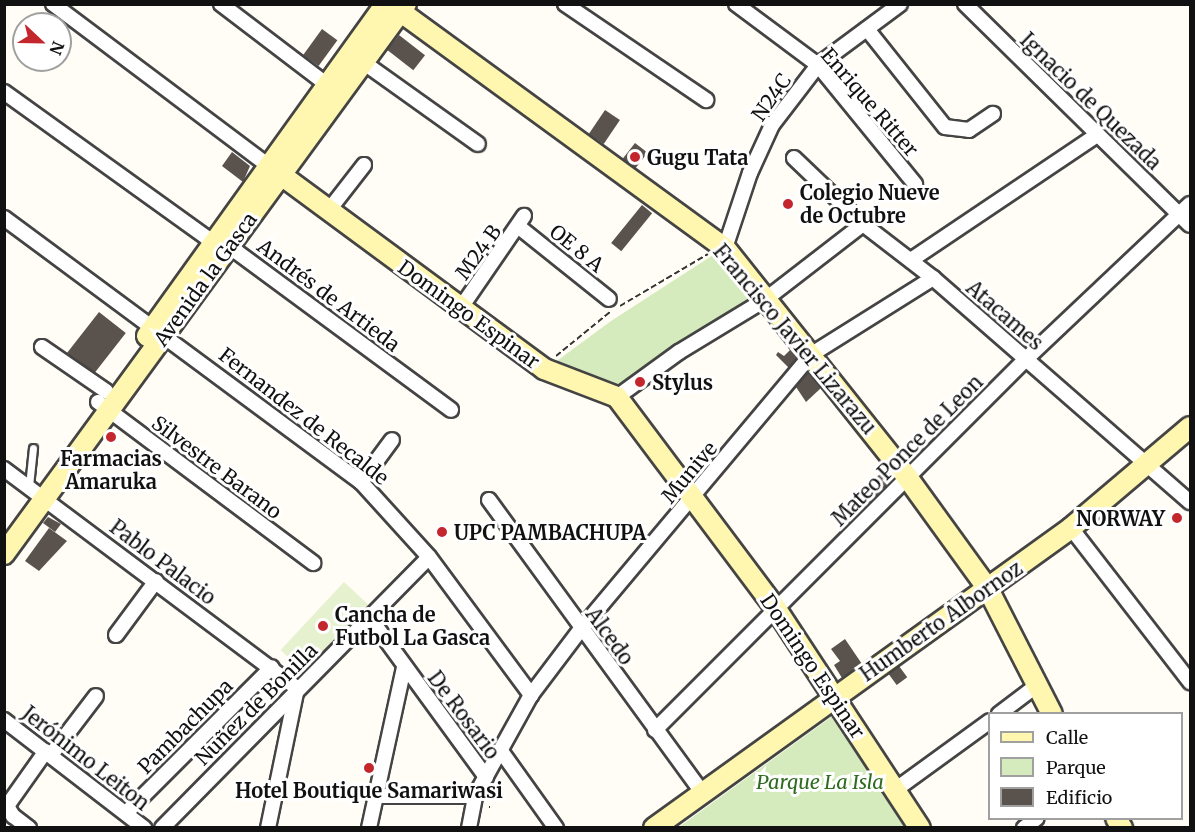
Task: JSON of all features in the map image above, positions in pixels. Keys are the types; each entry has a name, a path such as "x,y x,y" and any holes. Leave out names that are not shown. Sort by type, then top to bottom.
{"street":[{"name":"Domingo Espinar","path":"53,4 460,309 544,369 617,397 776,609 920,828"},
{"path":"221,4 333,89"},
{"path":"565,4 706,100"},
{"name":"Enrique Ritter","path":"736,4 818,65 915,184"},
{"name":"N24C","path":"719,249 772,125 818,65 900,4"},
{"name":"Ignacio de Quezada","path":"965,4 1191,225"},
{"name":"Avenida la Gasca","path":"333,89 363,62 396,6"},
{"name":"Avenida la Gasca","path":"4,533 223,245 333,89 396,6"},
{"name":"Francisco Javier Lizarazu","path":"396,6 719,249 766,299 812,354 907,477 988,590 1051,712"},
{"path":"867,29 945,127 969,130 993,114"},
{"path":"363,62 478,144"},
{"name":"Andrés de Artieda","path":"4,92 223,245 451,410"},
{"path":"911,260 1097,135"},
{"name":"Atacames","path":"794,158 863,224 933,278 1191,501"},
{"path":"329,210 364,165"},
{"name":"Mateo Ponce de Leon","path":"656,730 1027,358 1191,204"},
{"name":"Fernandez de Recalde","path":"4,218 159,330 361,482 429,557 531,695"},
{"name":"M24 B","path":"460,309 522,221"},
{"name":"OE 8 A","path":"522,221 609,299"},
{"path":"617,397 679,352 766,299 863,224"},
{"name":"Munive","path":"469,828 475,796 531,695 581,629 694,498 812,354 933,278"},
{"name":"Silvestre Barano","path":"42,348 104,401 314,563"},
{"name":"Humberto Albornoz","path":"654,828 835,696 988,590 1150,465 1191,427"},
{"path":"361,482 392,440"},
{"name":"Pablo Palacio","path":"4,469 272,667 297,688"},
{"name":"Avenida la Gasca","path":"4,554 36,491"},
{"name":"Alcedo","path":"489,500 703,793"},
{"path":"1071,528 1191,682"},
{"name":"Nuñez de Bonilla","path":"162,828 297,688 429,557"},
{"path":"116,635 156,581"},
{"name":"De Rosario","path":"370,618 404,668 486,777"},
{"name":"Pambachupa","path":"126,813 272,667"},
{"path":"369,828 404,668"},
{"path":"1002,712 1036,686"},
{"path":"268,828 297,688"},
{"path":"29,828 13,816 7,806 96,696"},
{"name":"Jerónimo Leiton","path":"4,720 144,828"},
{"path":"895,790 988,722"},
{"name":"De Rosario","path":"501,751 556,828"},
{"path":"376,796 475,796"}],"lane":[{"path":"33,448 36,491"}],"path":[{"path":"548,362 610,312 719,249"}],"green space":[{"path":"713,255 753,295 614,387 554,363 611,321"},
{"name":"Cancha de Futbol La Gasca","path":"344,582 368,605 305,673 281,650"},
{"name":"Parque La Isla","path":"834,715 904,827 679,827"}],"building":[{"path":"322,29 337,40 319,66 303,55"},
{"path":"399,35 425,55 413,70 387,50"},
{"path":"605,110 620,120 604,144 589,134"},
{"name":"Gugu Tata","path":"635,143 648,153 635,169 623,159"},
{"path":"232,152 250,166 243,182 222,166"},
{"path":"642,205 652,213 621,251 611,243"},
{"path":"99,312 126,333 94,374 67,353"},
{"path":"790,350 797,358 789,368 776,355 778,352 784,356"},
{"path":"808,372 821,388 806,402 796,387"},
{"path":"885,470 893,479 876,496 867,485"},
{"path":"48,517 61,524 55,532 43,523"},
{"path":"49,528 67,541 39,571 25,561"},
{"path":"845,639 862,664 842,678 834,665 840,661 831,649"},
{"path":"899,666 907,677 897,685 888,674"}],"place":[{"name":"Gugu Tata","path":"635,157"},
{"name":"Colegio Nueve de Octubre","path":"788,204"},
{"name":"Stylus","path":"640,382"},
{"name":"Farmacias Amaruka","path":"111,437"},
{"name":"NORWAY","path":"1177,518"},
{"name":"UPC PAMBACHUPA","path":"442,532"},
{"name":"Cancha de Futbol La Gasca","path":"323,626"},
{"name":"Hotel Boutique Samariwasi","path":"369,768"}]}
